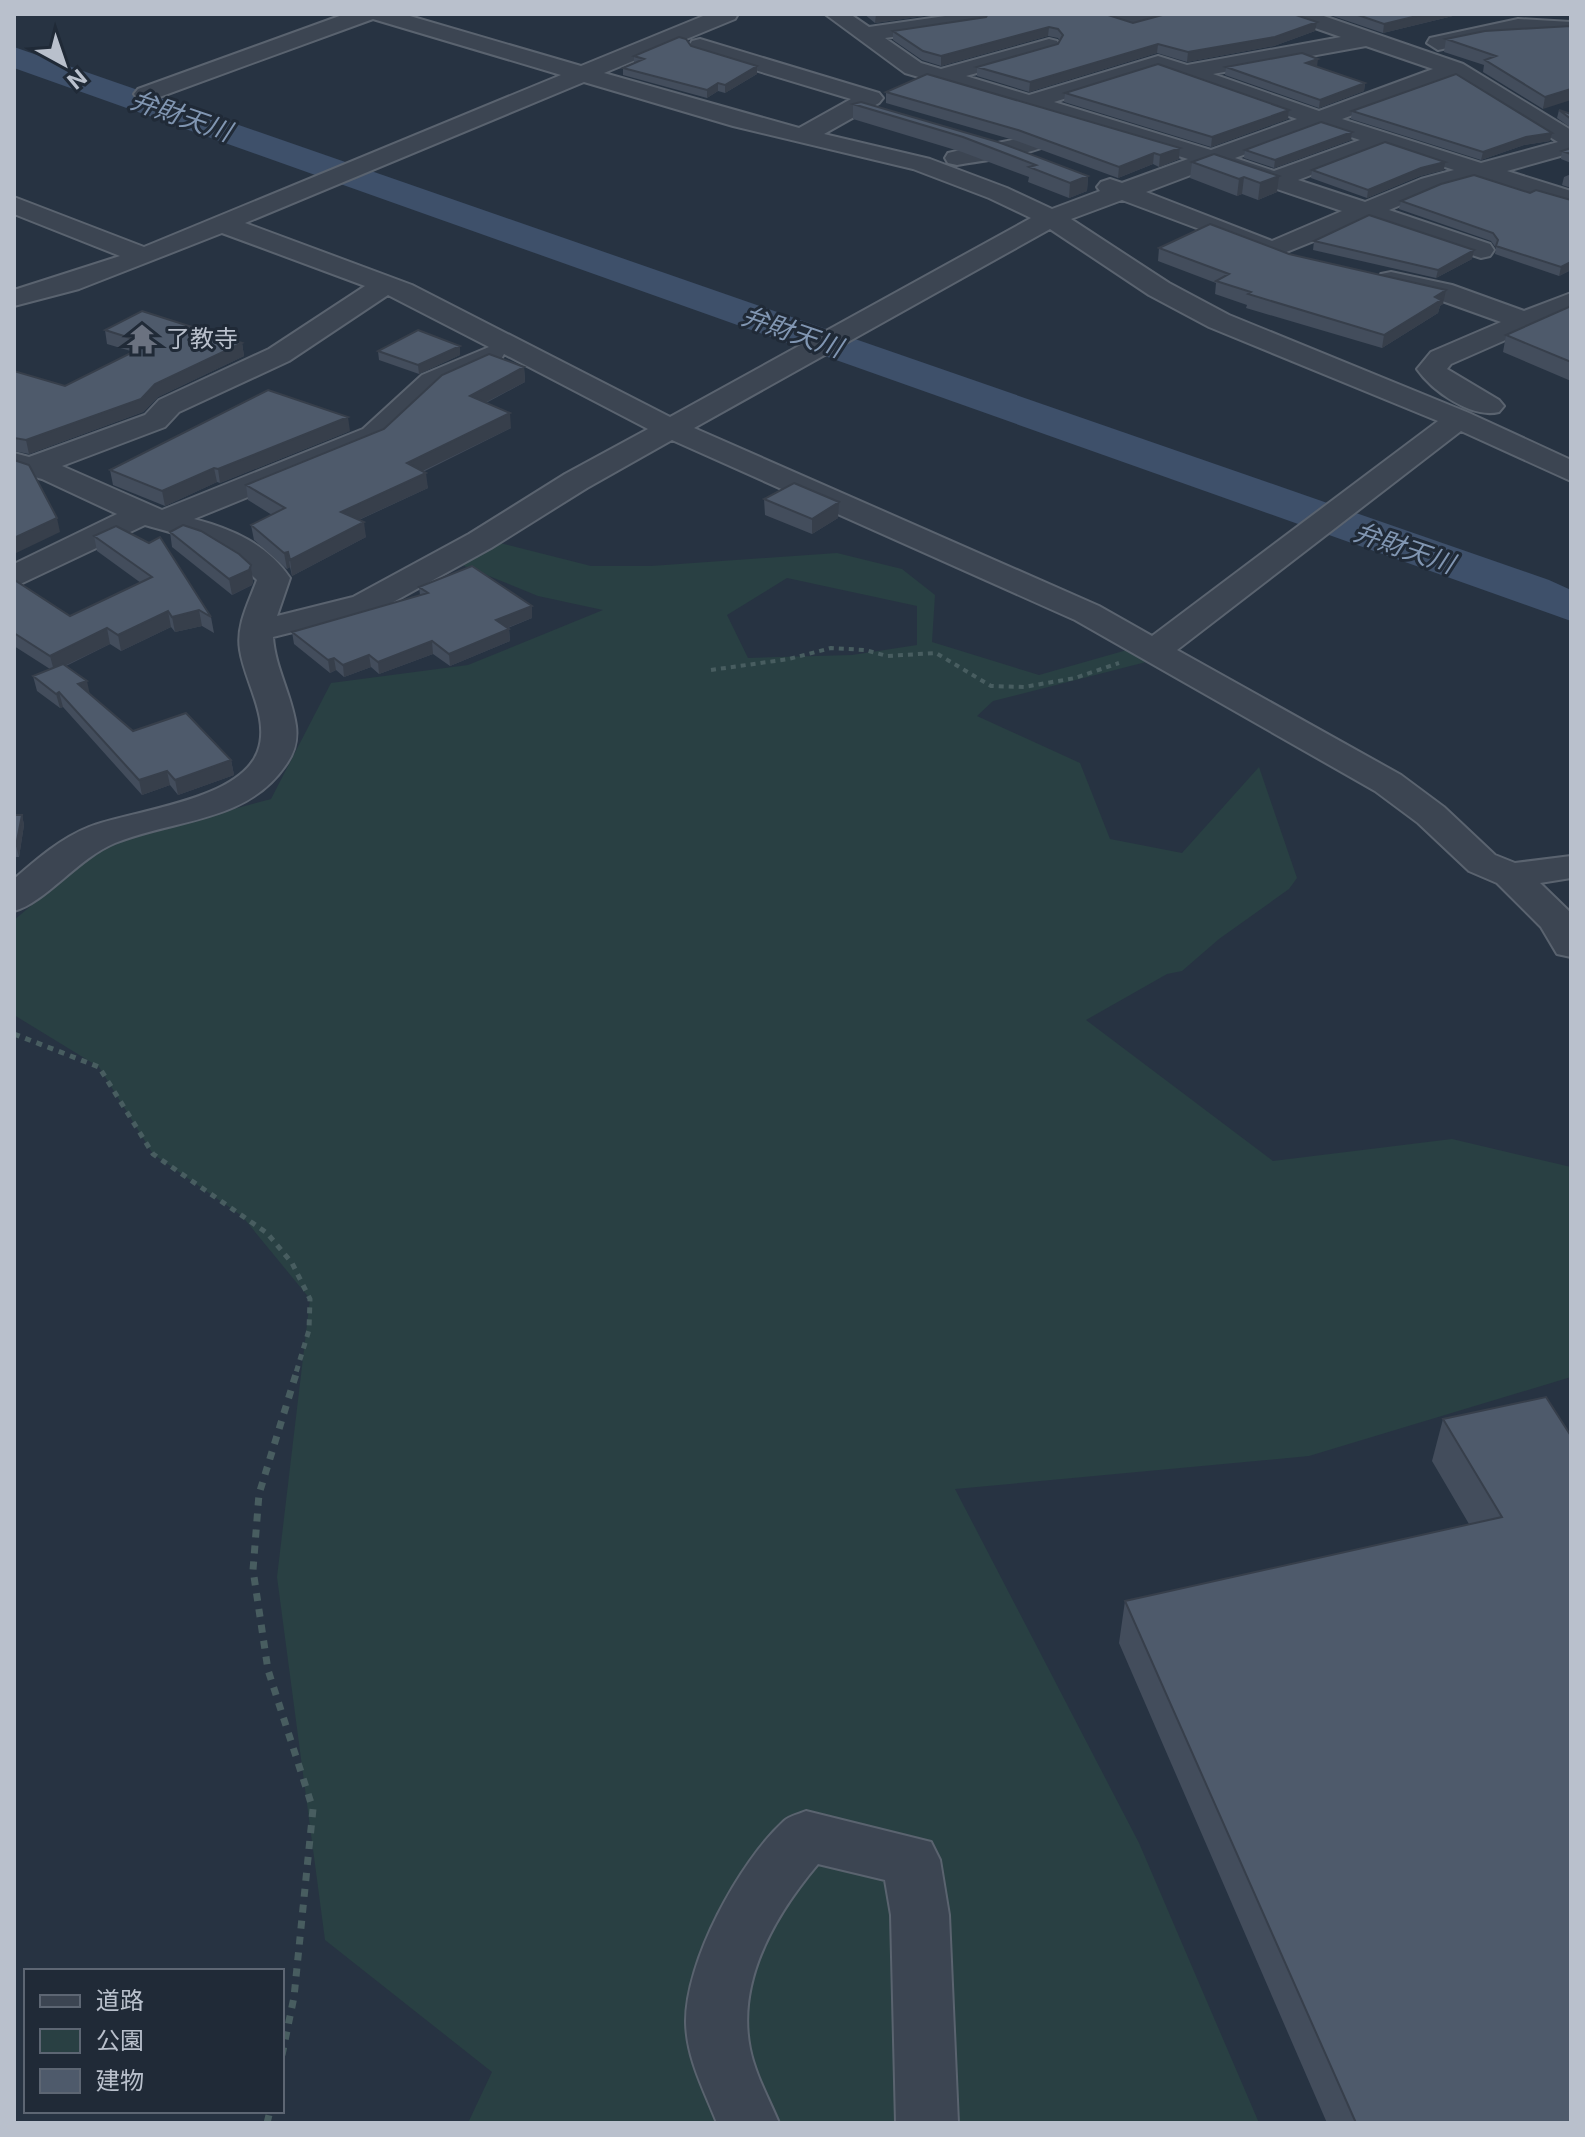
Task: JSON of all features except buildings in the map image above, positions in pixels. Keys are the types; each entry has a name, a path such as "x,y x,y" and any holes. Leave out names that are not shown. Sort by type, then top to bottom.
{"street":[{"path":"146,94 366,14"},
{"path":"380,14 741,121 921,164 998,193 1051,218 1159,289 1219,321 1459,419 1571,472"},
{"path":"14,298 69,283 144,256 727,14"},
{"path":"684,65 700,46 750,14"},
{"path":"836,14 913,68 1139,134 1481,250"},
{"path":"1106,14 1131,22 1162,14"},
{"path":"1297,14 1406,49 1455,69 1571,143"},
{"path":"865,34 977,18"},
{"path":"1406,49 1518,26 1571,29"},
{"path":"1188,72 1372,38"},
{"path":"700,46 871,98 802,136"},
{"path":"938,77 1049,46"},
{"path":"1026,103 1158,63 1571,201"},
{"path":"257,631 365,604 671,429 1051,218 1455,69"},
{"path":"858,105 888,114"},
{"path":"921,164 1050,138 1079,118"},
{"path":"948,131 1051,165"},
{"path":"1274,180 1384,139"},
{"path":"1274,249 1430,184 1571,143"},
{"path":"1094,181 1309,261"},
{"path":"1543,217 1571,201"},
{"path":"14,205 144,256"},
{"path":"222,224 385,285 671,429 1087,613 1388,783 1431,815 1482,863 1511,875 1557,921 1571,945"},
{"path":"1360,273 1442,291 1528,322"},
{"path":"29,474 155,421 169,406 279,355 385,285"},
{"path":"1522,447 1549,436 1442,381 1431,369 1441,358 1571,301"},
{"path":"14,577 153,517 374,435 432,381 509,346"},
{"path":"1155,650 1459,419"},
{"path":"14,899 57,861 102,835 225,799 255,779 275,754 279,726 255,638 274,578 245,550 213,534 153,517 29,474"},
{"path":"1511,875 1571,867"},
{"path":"748,2123 719,2047 716,2011 733,1946 779,1867 806,1836 911,1860 920,1915 927,2123"}],"path":[{"path":"711,670 789,659 831,648 865,650 887,656 936,653 970,677 991,686 1024,687 1075,678 1155,650"},
{"path":"14,1034 99,1067 153,1154 267,1233 292,1263 310,1299 309,1330 259,1494 253,1570 268,1670 313,1809 294,1997 284,2045"}],"green space":[{"path":"496,542 591,566 651,566 837,553 902,569 935,595 932,642 1039,675 1127,650 1150,661 993,701 977,716 1080,763 1110,839 1182,853 1259,767 1297,878 1289,889 1219,939 1182,971 1167,974 1086,1020 1273,1161 1452,1139 1571,1167 1571,1377 1309,1456 955,1489 1139,1843 1259,2123 468,2123 492,2072 325,1940 277,1577 310,1299 242,1216 153,1154 99,1067 14,1015 14,920 105,844 271,799 331,683 468,665 603,610 538,596 447,559","holes":["787,578 917,606 917,645 852,655 748,658 727,615"]}],"waterway":[{"name":"弁財天川","path":"14,57 1532,590 1571,607"}],"place":[{"name":"了教寺","path":"142,339"}]}
